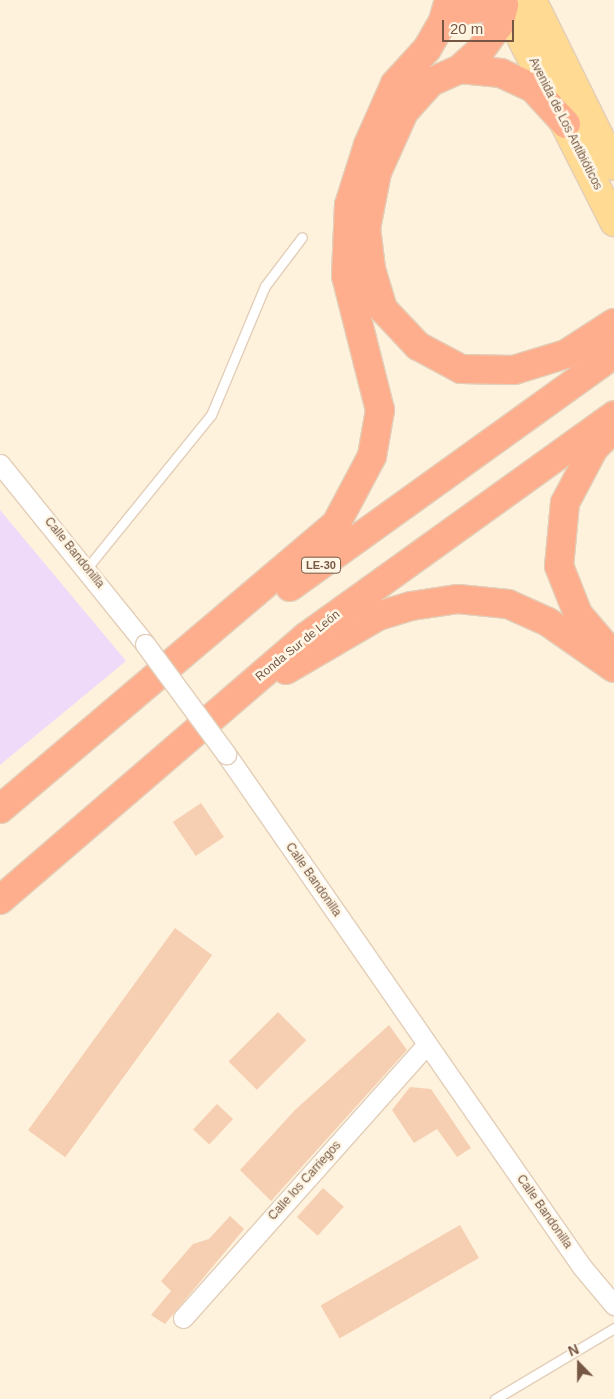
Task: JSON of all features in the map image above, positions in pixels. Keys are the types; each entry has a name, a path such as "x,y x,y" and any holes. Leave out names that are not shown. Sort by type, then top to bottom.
{"highway":[{"path":"0,809 336,524 372,456 380,410 346,276 349,205 368,145 395,84 427,49 446,10 464,10 504,2 499,25 481,50 460,69 432,82 404,112 377,172 366,228 371,269 383,309 418,346 461,369 514,370 566,354 614,323"},
{"path":"460,69 502,73 533,88 566,124"},
{"name":"LE-30","path":"0,813 284,591 614,354"},
{"name":"Ronda Sur de León","path":"0,900 307,636 614,414"},
{"path":"614,428 594,448 565,503 559,566 578,614 607,648 614,652"},
{"path":"236,697 378,616 412,606 458,599 516,608 548,622 614,668"}],"main road":[{"name":"Avenida de Los Antibióticos","path":"532,0 614,166"},
{"name":"Avenida de Los Antibióticos","path":"504,2 614,222"},
{"path":"504,2 524,16 595,154 614,181"}],"street":[{"name":"Calle Bandonilla","path":"0,464 87,568 226,754 582,1267 614,1304"},
{"name":"Calle los Carriegos","path":"183,1318 427,1044"}],"lane":[{"path":"87,568 211,416 265,286 302,237"},
{"path":"495,1399 614,1328"}],"shaded area":[{"path":"0,510 126,661 0,765"}],"building":[{"path":"201,803 224,837 196,856 173,822"},
{"path":"175,928 212,955 65,1157 28,1130"},
{"path":"278,1012 306,1040 257,1090 229,1061"},
{"path":"389,1025 407,1050 271,1201 240,1170 295,1110"},
{"path":"410,1087 431,1089 471,1148 457,1157 437,1129 414,1143 392,1110"},
{"path":"217,1104 233,1119 209,1145 193,1130"},
{"path":"323,1188 344,1207 318,1236 297,1217"},
{"path":"230,1216 244,1229 165,1324 151,1315 171,1291 161,1281 193,1244 209,1239"},
{"path":"460,1225 479,1258 340,1338 321,1306"}]}
